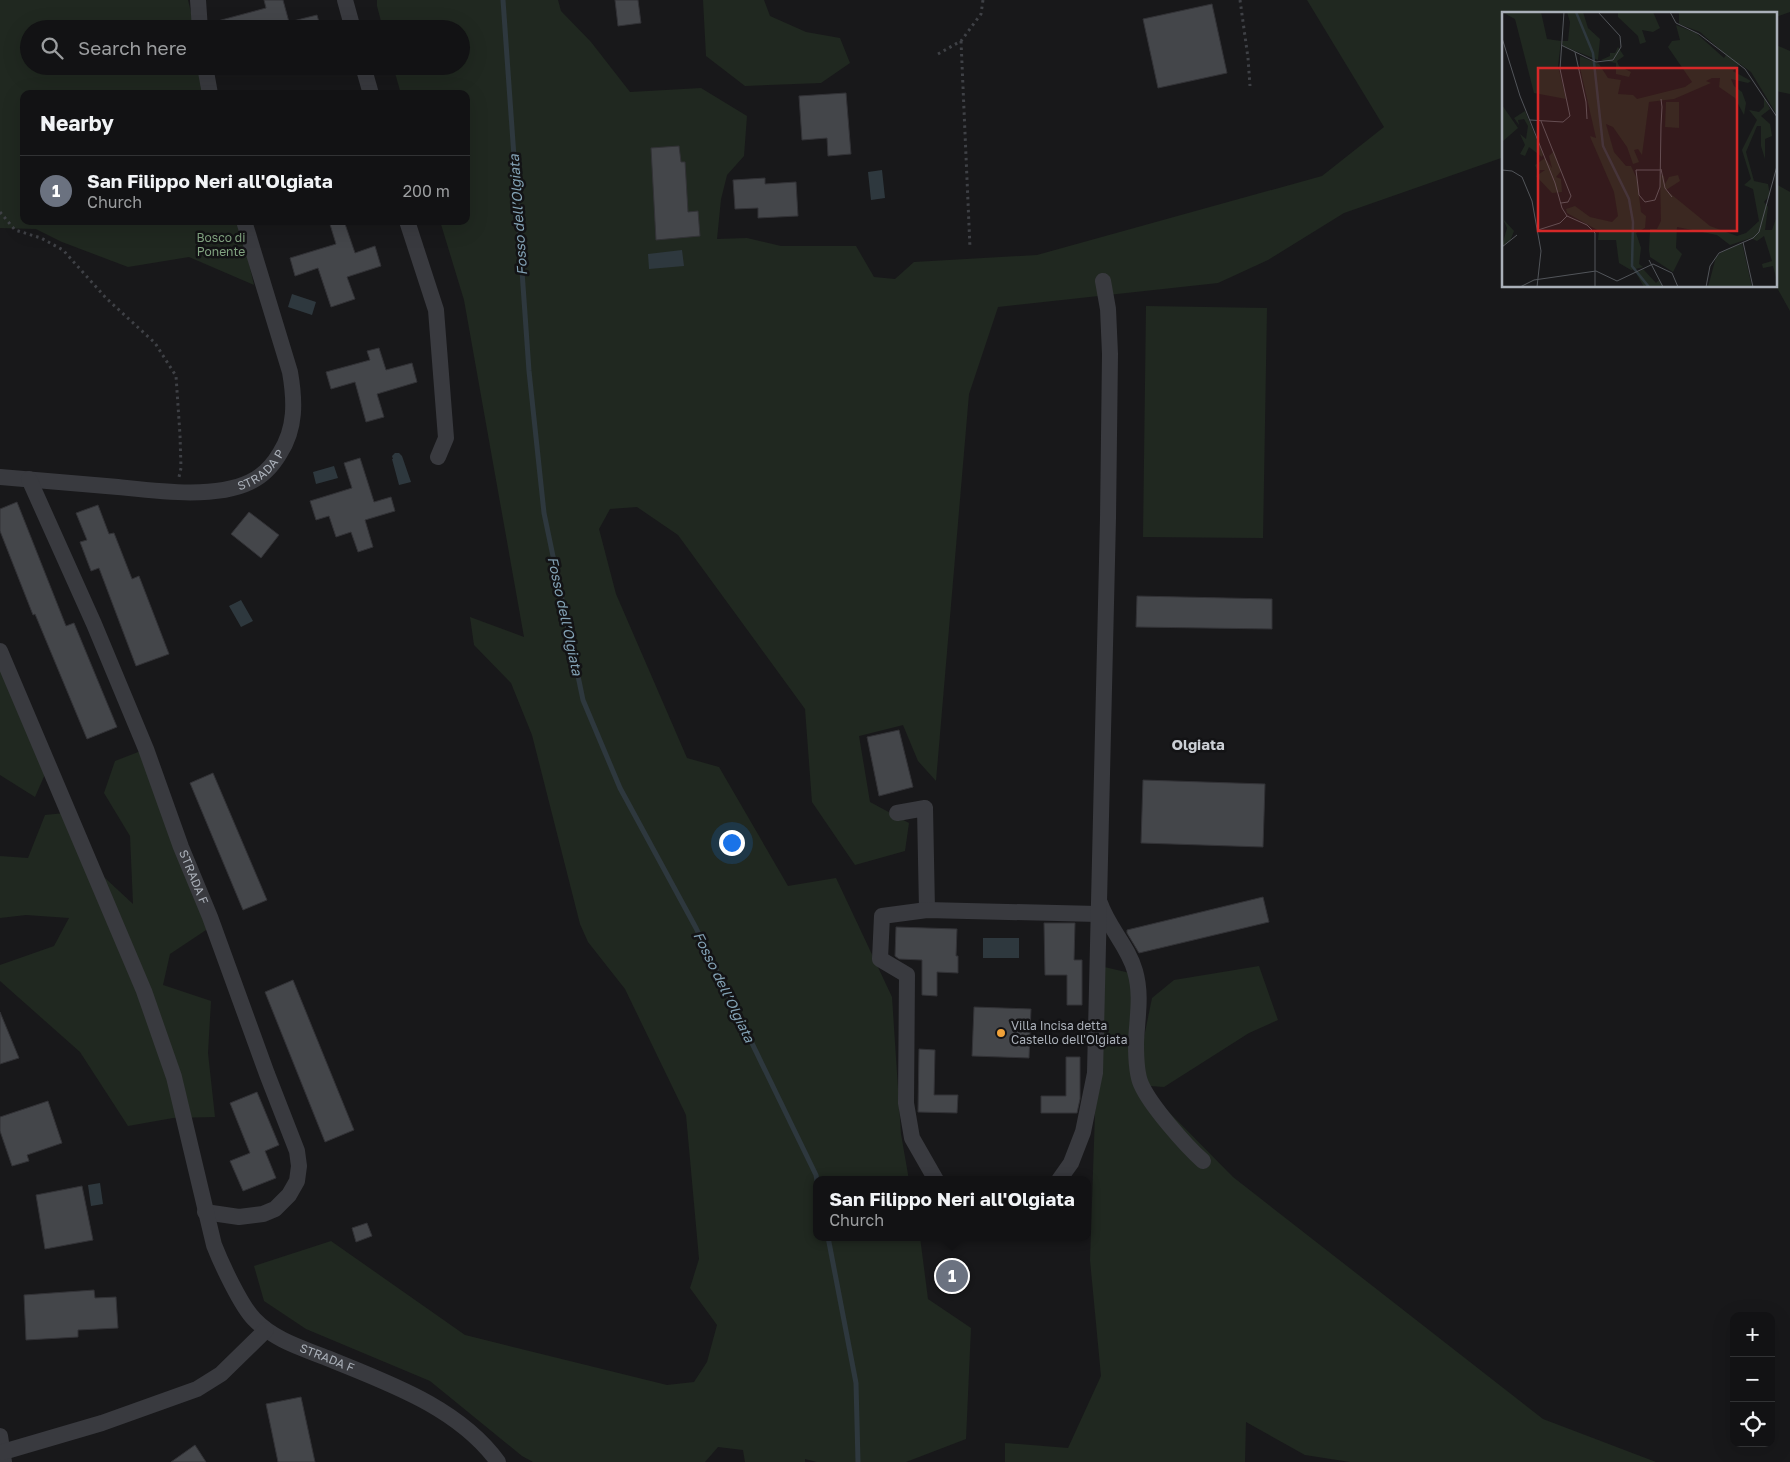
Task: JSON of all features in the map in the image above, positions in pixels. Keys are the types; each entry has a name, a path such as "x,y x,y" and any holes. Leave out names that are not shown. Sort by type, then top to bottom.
{"street":[{"path":"198,0 199,20"},
{"path":"345,0 351,20"},
{"path":"207,75 209,90"},
{"path":"366,75 370,90"},
{"name":"STRADA P","path":"0,477 176,493 227,489 251,482 274,462 289,436 293,419 294,401 290,372 245,225"},
{"path":"409,225 436,310 446,438 438,457"},
{"path":"1062,1176 1071,1163 1083,1132 1095,1073 1110,364 1108,310 1102,281"},
{"name":"STRADA F","path":"28,479 94,624 146,748 181,847 210,917 297,1151 299,1166 297,1181 289,1195 278,1207 268,1212 248,1216 230,1217 205,1212"},
{"name":"STRADA F","path":"0,651 160,1033 177,1086 209,1229 218,1257 246,1310 266,1330 286,1342 368,1375 426,1402 467,1429 498,1462"},
{"path":"897,813 925,808 927,910"},
{"path":"934,1176 912,1138 906,1103 907,975 880,958 882,916 927,910 1098,906"},
{"path":"1098,906 1123,945 1135,970 1140,991 1136,1042 1140,1083 1151,1101 1203,1161"},
{"path":"2,1450 102,1422 197,1389 221,1374 266,1330"}],"path":[{"path":"938,54 961,41 980,14 983,0"},
{"path":"1240,0 1250,86"},
{"path":"961,41 970,248"},
{"path":"0,212 15,230 41,238 63,250 106,298 156,343 176,376 181,468 176,493"}],"green space":[{"name":"Bosco di Ponente","path":"0,0 188,0 193,20 20,20 20,75 205,75 209,90 20,90 20,225 240,225 254,285 189,257 128,267 62,242 36,229 0,228"},
{"path":"377,0 558,0 561,11 591,42 630,92 701,88 747,116 744,156 727,175 721,199 717,239 747,238 781,246 856,246 874,277 895,279 914,262 1037,255 1322,176 1384,127 1307,0 1790,0 1790,12 1778,16 1778,12 1502,12 1502,158 1344,213 1268,260 1218,283 998,307 969,394 936,781 918,761 903,725 859,736 870,802 909,823 905,851 855,865 812,802 805,709 678,535 637,507 610,509 599,529 616,594 687,758 719,767 788,886 836,878 892,997 901,1134 908,1176 813,1176 813,1241 921,1241 928,1299 971,1328 966,1439 906,1462 817,1462 805,1459 805,1462 745,1462 743,1450 718,1447 705,1462 533,1462 522,1456 430,1381 306,1329 264,1301 254,1266 331,1241 465,1335 667,1385 694,1382 707,1362 717,1325 690,1288 699,1259 686,1115 625,989 588,942 580,924 532,735 511,683 474,645 470,617 524,637 464,300 441,225 470,225 470,90 400,90 396,75 470,75 470,20 381,20"},
{"path":"703,0 764,0 770,16 806,32 840,38 850,63 821,83 745,86 706,56"},
{"path":"1778,46 1790,51 1790,94 1778,91"},
{"path":"1778,185 1790,192 1790,311 1777,288"},
{"path":"1146,306 1267,308 1263,538 1143,537"},
{"path":"0,656 46,772 35,797 0,775"},
{"path":"146,749 209,928 170,954 163,985 211,1001 208,1053 215,1117 173,1118 128,1126 80,1052 0,981 0,965 54,946 69,918 26,915 0,918 0,856 28,858 45,815 65,813 91,865 133,904 130,836 104,793 115,761"},
{"path":"1100,966 1130,973 1143,1081 1142,1047 1152,998 1174,980 1259,966 1278,1020 1249,1033 1164,1087 1150,1086 1152,1095 1233,1177 1543,1419 1656,1462 1350,1462 1305,1455 1246,1422 1245,1462 1005,1462 1005,1443 1068,1448 1101,1376 1090,1260"}],"shaded area":[{"path":"882,170 885,198 871,200 868,172"},
{"path":"682,250 684,266 649,269 648,254"},
{"path":"292,294 316,302 312,315 288,307"},
{"path":"395,453 399,453 402,456 411,482 399,485 392,459"},
{"path":"334,466 338,478 316,484 313,472"},
{"path":"241,600 253,621 241,627 229,606"},
{"path":"983,938 1019,938 1019,958 983,958"},
{"path":"100,1183 103,1204 91,1206 88,1185"}],"building":[{"path":"264,0 283,0 288,20 221,20 266,8"},
{"path":"615,0 638,0 641,23 618,26"},
{"path":"1212,4 1227,73 1158,88 1143,19"},
{"path":"317,15 318,20 297,20"},
{"path":"846,93 851,154 828,156 827,138 802,140 799,96"},
{"path":"679,146 681,162 685,162 688,212 698,211 700,236 656,240 651,148"},
{"path":"765,178 765,184 796,182 798,216 758,218 758,208 735,209 733,180"},
{"path":"330,225 345,225 355,253 375,246 381,266 347,277 355,299 331,307 318,268 295,276 290,258 336,244"},
{"path":"379,348 386,370 412,363 417,382 377,394 384,417 366,422 355,382 331,389 326,372 370,360 367,351"},
{"path":"360,458 374,502 391,497 395,511 365,520 373,547 358,552 351,532 336,537 329,516 316,520 310,501 352,488 344,463"},
{"path":"17,502 66,626 74,623 117,727 87,739 35,614 33,615 0,531 0,509"},
{"path":"98,505 109,534 114,533 132,579 139,576 169,654 136,666 99,568 91,571 80,542 87,540 76,513"},
{"path":"249,512 279,535 261,558 231,534"},
{"path":"1137,596 1272,599 1272,629 1136,627"},
{"path":"899,730 913,787 879,796 867,737"},
{"path":"213,773 267,900 243,910 190,783"},
{"path":"1143,780 1265,784 1263,847 1141,843"},
{"path":"1263,897 1269,922 1139,953 1127,933 1127,930"},
{"path":"1044,923 1075,923 1074,960 1082,960 1082,1005 1067,1005 1067,975 1045,975"},
{"path":"896,927 957,929 956,956 958,956 958,973 937,972 937,996 922,995 922,960 899,959 895,956"},
{"path":"293,980 354,1130 325,1142 265,992"},
{"name":"Villa Incisa detta Castello dell'Olgiata","path":"974,1007 1031,1009 1029,1058 972,1056"},
{"path":"0,1012 19,1058 0,1064"},
{"path":"919,1049 935,1050 934,1095 958,1095 957,1113 918,1112"},
{"path":"1066,1057 1080,1057 1080,1099 1077,1113 1041,1113 1041,1096 1066,1096"},
{"path":"257,1092 279,1145 265,1151 276,1178 243,1191 230,1161 250,1153 230,1103"},
{"path":"48,1101 62,1143 27,1155 29,1161 12,1166 0,1131 0,1117"},
{"path":"82,1186 93,1240 45,1249 36,1195"},
{"path":"367,1223 372,1236 356,1242 352,1228"},
{"path":"938,1269 967,1269 967,1283 937,1282"},
{"path":"94,1290 95,1298 116,1297 118,1328 78,1330 78,1337 26,1340 24,1295"},
{"path":"301,1397 315,1462 278,1462 266,1404"},
{"path":"195,1445 206,1462 171,1462"}],"waterway":[{"name":"Fosso dell’Olgiata","path":"503,0 529,371 544,513 583,700 620,788 696,928 816,1176"},
{"name":"Fosso dell’Olgiata","path":"829,1241 856,1383 858,1462"}],"place":[{"name":"Villa Incisa detta Castello dell'Olgiata","path":"1001,1033"},
{"name":"San Filippo Neri all'Olgiata","path":"952,1276"}],"district":[{"name":"Olgiata","path":"1198,745"}]}
